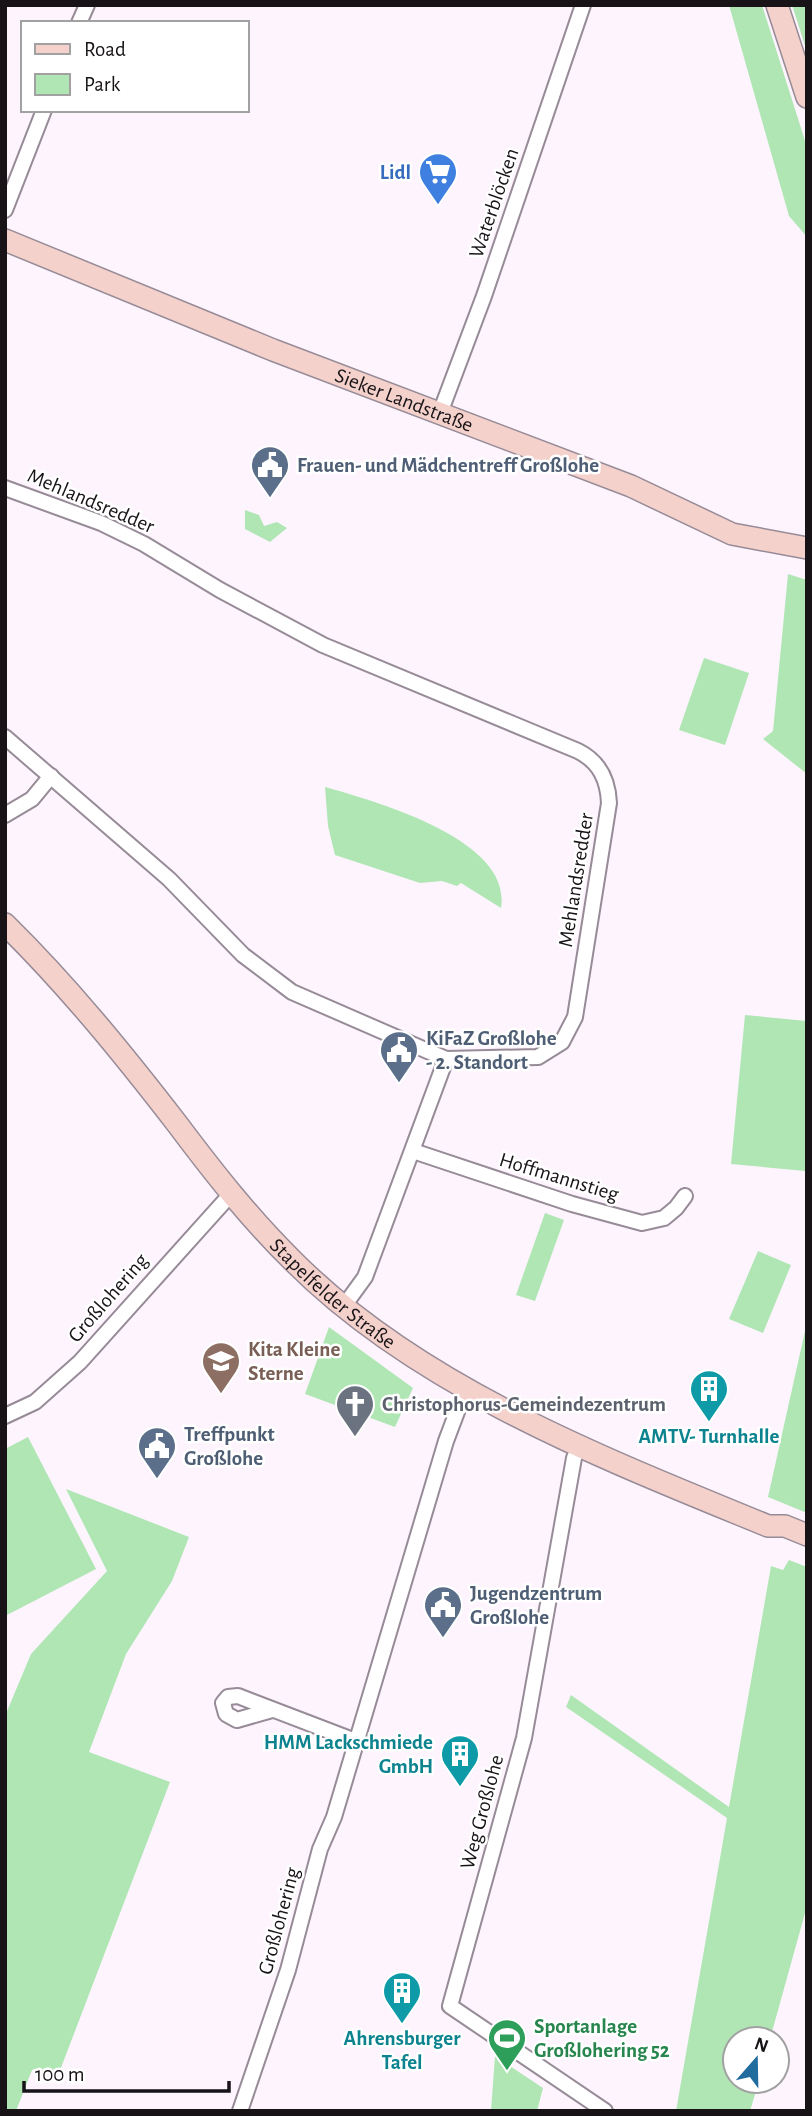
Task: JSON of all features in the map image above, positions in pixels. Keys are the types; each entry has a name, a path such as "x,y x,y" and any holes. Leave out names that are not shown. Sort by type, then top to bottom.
{"street":[{"path":"80,21 87,5"},
{"name":"Waterblöcken","path":"440,414 484,296 583,5"},
{"path":"777,5 807,97"},
{"path":"5,210 43,112"},
{"name":"Sieker Landstraße","path":"5,240 273,350 631,486 732,534 807,548"},
{"name":"Mehlandsredder","path":"5,488 101,523 144,544 300,634 578,751 597,765 605,779 609,803 582,978 570,1030 551,1051 538,1057 446,1059 292,992 260,971 169,879 5,737"},
{"path":"5,815 32,799 51,776"},
{"name":"Stapelfelder Straße","path":"5,924 84,1008 231,1194 295,1264 344,1306 466,1388 580,1444 768,1526 780,1538 807,1549"},
{"path":"344,1306 365,1277 446,1059"},
{"name":"Hoffmannstieg","path":"413,1151 628,1220 650,1222 664,1218 685,1196"},
{"name":"Großlohering","path":"5,1416 35,1402 80,1362 231,1194"},
{"name":"Großlohering","path":"240,2111 249,2082 261,2057 288,1970 320,1849 334,1817 358,1742 438,1468 466,1388"},
{"name":"Weg Großlohe","path":"580,1444 571,1472 524,1738 450,2006 605,2111"},
{"name":"Stapelfelder Straße","path":"768,1526 785,1526 807,1535"},
{"path":"272,1710 358,1742"}],"green space":[{"path":"729,5 762,5 807,147 807,237 789,216"},
{"path":"792,5 807,5 807,52"},
{"path":"245,510 259,515 264,526 277,522 287,528 270,542 245,529"},
{"path":"788,574 807,580 807,774 763,739 773,731"},
{"path":"704,658 749,673 725,745 679,730"},
{"path":"325,787 405,813 464,843 485,862 499,884 501,908 461,883 457,886 442,881 420,883 335,855 328,826"},
{"path":"745,1015 807,1021 805,1171 731,1164"},
{"path":"545,1213 564,1220 535,1301 516,1295"},
{"path":"758,1251 791,1265 763,1333 729,1319"},
{"path":"807,1322 807,1513 768,1497"},
{"path":"329,1327 413,1388 395,1427 305,1394"},
{"path":"28,1437 96,1569 5,1616 5,1449"},
{"path":"66,1489 189,1537 172,1581 126,1654 89,1752 170,1782 59,2073 32,2070 16,2111 5,2111 5,1716 31,1654 107,1571"},
{"path":"789,1560 807,1567 807,1906 774,2025 721,2025 721,2095 755,2095 750,2111 676,2111 727,1818 566,1707 571,1695 729,1807 771,1566 783,1570"},
{"name":"Sportanlage Großlohering 52","path":"495,2056 543,2088 537,2111 491,2111"}],"place":[{"name":"Lidl","path":"438,206"},
{"name":"Frauen- und Mädchentreff Großlohe","path":"270,499"},
{"name":"KiFaZ Großlohe - 2. Standort","path":"399,1084"},
{"name":"Kita Kleine Sterne","path":"221,1395"},
{"name":"AMTV- Turnhalle","path":"709,1423"},
{"name":"Christophorus-Gemeindezentrum","path":"355,1438"},
{"name":"Treffpunkt Großlohe","path":"157,1480"},
{"name":"Jugendzentrum Großlohe","path":"443,1639"},
{"name":"HMM Lackschmiede GmbH","path":"460,1788"},
{"name":"Ahrensburger Tafel","path":"402,2025"},
{"name":"Sportanlage Großlohering 52","path":"507,2072"}]}
